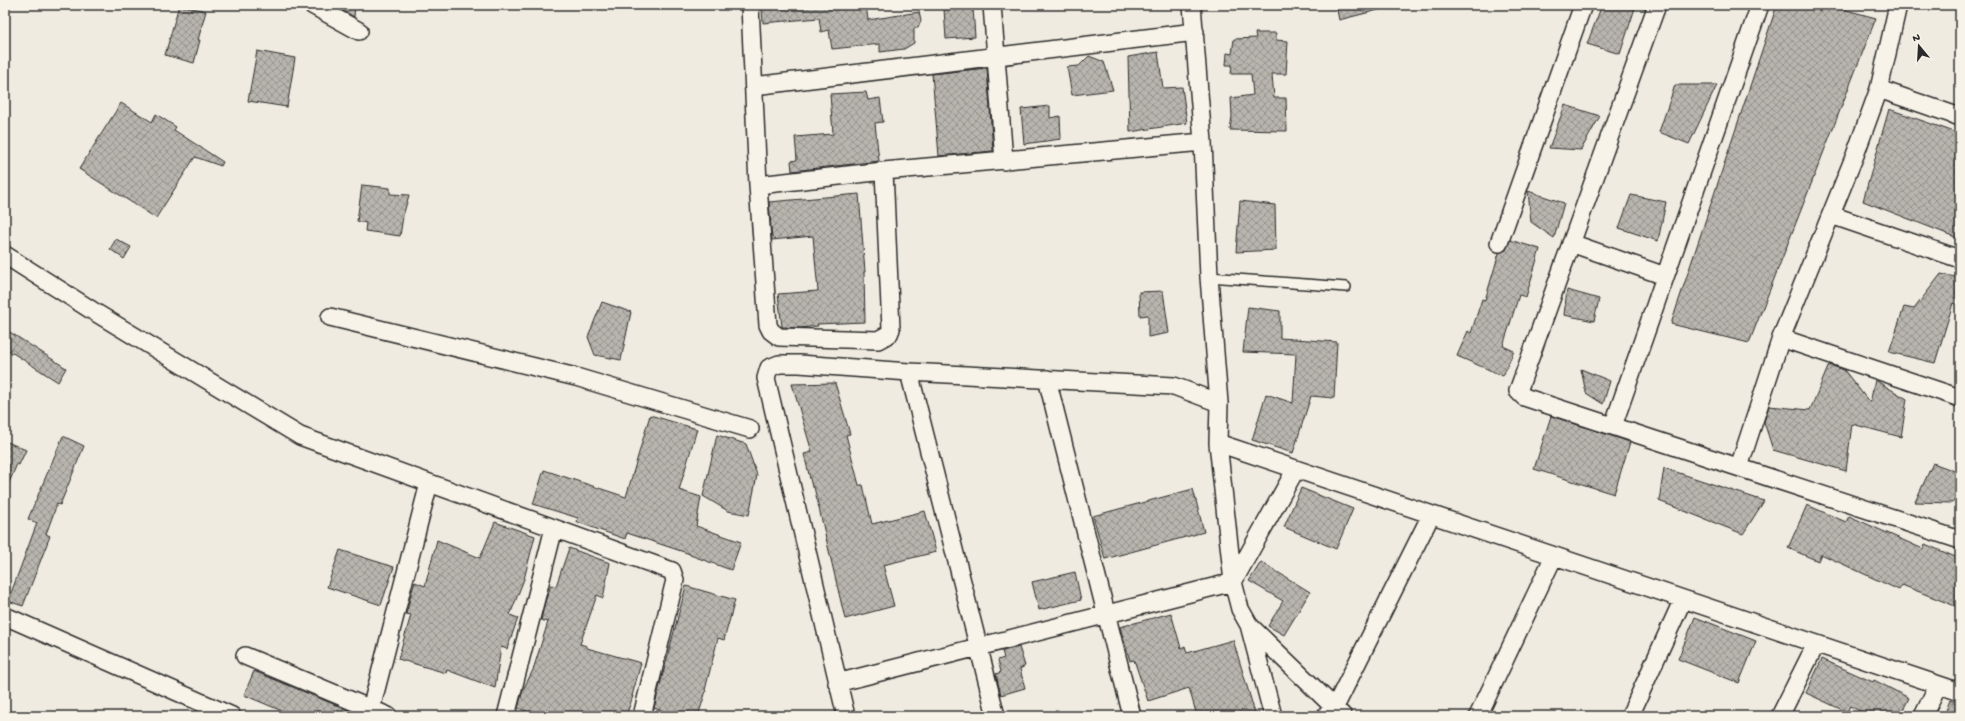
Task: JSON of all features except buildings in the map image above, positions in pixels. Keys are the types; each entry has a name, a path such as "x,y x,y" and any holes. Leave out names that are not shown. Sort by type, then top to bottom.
{"street":[{"path":"312,5 359,31"},
{"path":"750,5 758,185 768,325 771,332 779,337 878,340 889,334 884,171"},
{"path":"992,5 1004,161"},
{"path":"1192,5 1203,142 1209,277 1219,403 1218,443 1233,582 1240,609 1249,625 1273,716"},
{"path":"1499,243 1583,5"},
{"path":"1657,5 1518,391 1524,397 1960,540"},
{"path":"1613,426 1760,5"},
{"path":"1738,467 1781,338 1831,215 1879,89 1898,5"},
{"path":"754,86 1195,32"},
{"path":"1879,89 1960,117"},
{"path":"758,185 884,171 1203,142"},
{"path":"1831,215 1960,259"},
{"path":"1571,243 1665,276"},
{"path":"5,255 93,311 300,436 672,571 674,573 675,580 642,716"},
{"path":"330,317 576,377 750,429"},
{"path":"1781,338 1960,398"},
{"path":"846,716 766,378 770,368 779,364 1174,386 1219,403"},
{"path":"909,372 996,716"},
{"path":"1047,380 1132,716"},
{"path":"1218,443 1960,692"},
{"path":"837,683 1233,582 1296,469"},
{"path":"371,708 429,483"},
{"path":"1249,625 1334,713 1431,514"},
{"path":"506,716 554,528"},
{"path":"1478,716 1554,556"},
{"path":"1630,716 1683,599"},
{"path":"5,616 232,716"},
{"path":"1780,716 1816,644"},
{"path":"245,656 388,716"},
{"path":"1923,716 1938,685"}],"lane":[{"path":"1209,277 1346,287"}]}
